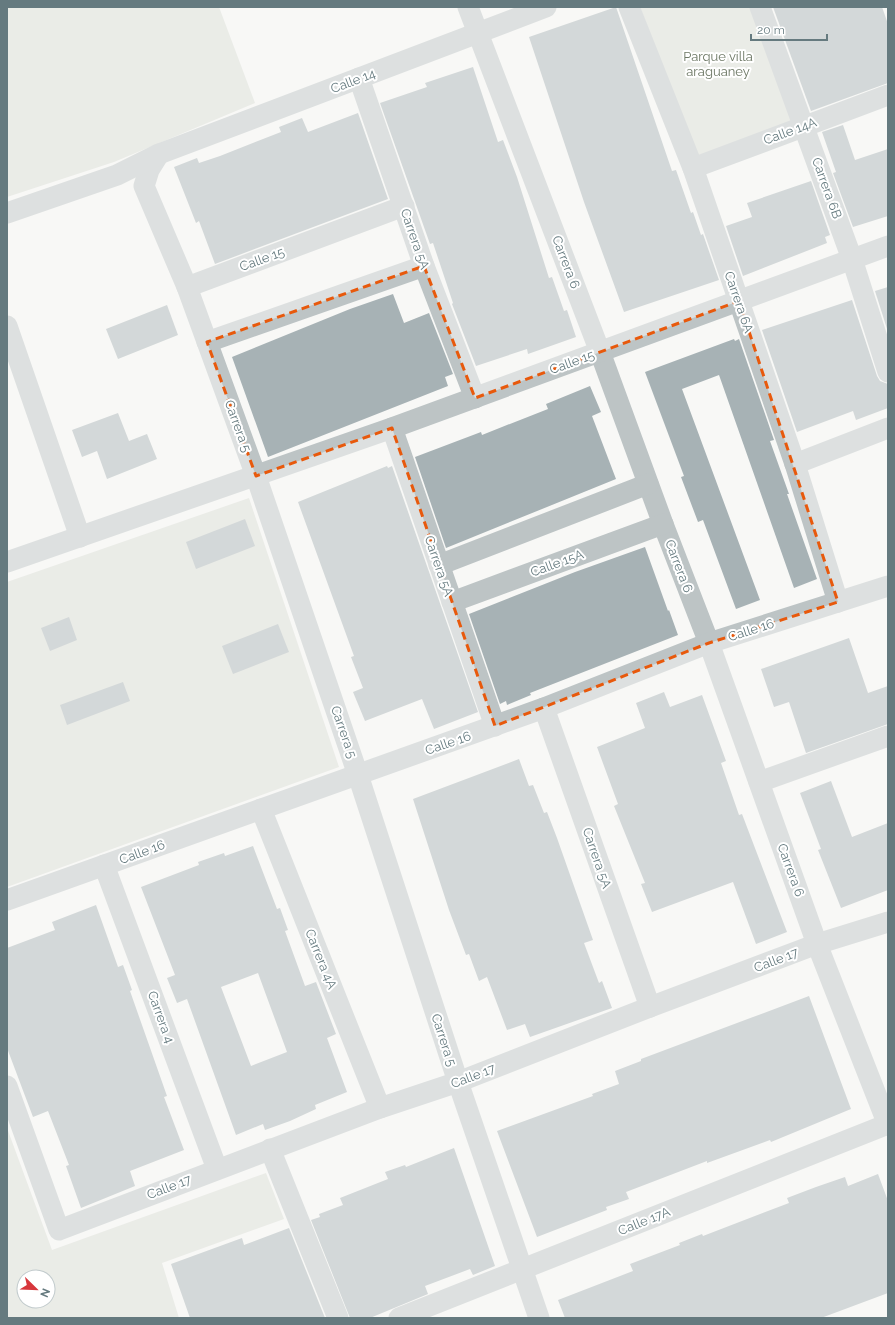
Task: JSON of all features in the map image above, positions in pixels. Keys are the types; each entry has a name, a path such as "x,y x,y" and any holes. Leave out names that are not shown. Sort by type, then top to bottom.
{"street":[{"name":"Carrera 6","path":"468,7 709,643 817,944 888,1124"},
{"name":"Calle 14","path":"7,213 117,175 159,154 546,7"},
{"name":"Carrera 6A","path":"629,7 693,168 795,464 838,602"},
{"name":"Carrera 6B","path":"760,7 805,126 852,259 888,372"},
{"name":"Carrera 5A","path":"360,78 424,266 475,398"},
{"name":"Calle 14A","path":"693,168 888,95"},
{"name":"Carrera 5","path":"159,154 149,170 144,186 187,286 256,476 358,775 458,1082 539,1318"},
{"name":"Calle 15","path":"187,286 404,206"},
{"name":"Calle 15","path":"7,562 392,428 888,246"},
{"path":"207,342 424,266"},
{"path":"7,326 80,537"},
{"name":"Carrera 5A","path":"392,428 495,726"},
{"path":"795,464 888,428"},
{"path":"439,565 648,484"},
{"name":"Calle 15A","path":"452,602 663,524"},
{"name":"Calle 16","path":"7,900 495,726 709,643 888,586"},
{"name":"Carrera 5A","path":"544,708 650,1007"},
{"path":"759,782 888,736"},
{"name":"Carrera 4A","path":"261,809 380,1108"},
{"name":"Carrera 4","path":"104,865 217,1169"},
{"name":"Calle 17","path":"7,1086 59,1230 380,1108 458,1082 817,944 888,922"},
{"name":"Calle 17A","path":"399,1318 888,1124"},
{"path":"270,1149 338,1318"}],"highlighted area":[{"path":"424,266 475,398 739,301 838,602 709,643 495,726 392,428 256,476 207,342"}],"green space":[{"path":"7,7 219,7 255,103 114,162 7,197"},
{"name":"Parque villa araguaney","path":"640,7 752,7 795,120 697,156"},
{"path":"249,498 339,767 7,887 7,582"},
{"path":"7,1128 52,1250 266,1173 284,1219 162,1263 179,1318 7,1318"}],"building":[{"path":"616,7 672,171 676,170 691,213 693,212 701,235 703,234 719,280 624,312 584,202 529,37"},
{"path":"773,7 882,7 888,24 888,83 811,111"},
{"path":"473,67 498,142 503,140 517,177 549,278 552,277 564,311 567,310 576,337 528,354 527,349 476,366 452,304 453,303 433,243 430,244 380,103 427,87 425,83"},
{"path":"358,113 388,199 215,264 199,221 196,223 174,167 197,158 199,163 220,156 281,132 279,127 302,118 308,132"},
{"path":"843,125 855,160 888,149 888,216 853,227 833,173 836,172 822,132"},
{"path":"811,181 830,235 825,237 827,243 743,276 726,226 752,217 747,203"},
{"path":"888,287 888,332 875,291"},
{"path":"393,294 404,323 429,313 453,374 445,377 448,386 268,457 232,357 350,309"},
{"path":"852,300 877,376 880,381 888,384 888,408 856,420 853,411 797,432 762,330"},
{"path":"167,305 178,335 118,359 106,329"},
{"path":"734,339 735,341 739,339 774,440 770,441 817,579 794,588 719,375 682,389 760,600 736,609 703,520 698,522 681,477 684,476 645,372"},
{"path":"590,386 601,412 592,416 616,479 446,548 415,457 481,432 482,435 548,409 546,404"},
{"path":"118,413 129,441 147,434 157,459 107,479 97,451 82,457 72,430"},
{"path":"387,466 388,468 392,466 478,712 434,729 422,699 365,721 353,692 363,688 351,657 354,656 298,502"},
{"path":"245,519 255,546 196,569 186,542"},
{"path":"645,547 678,635 530,693 531,695 507,705 506,701 500,704 469,614 575,572"},
{"path":"69,617 77,640 50,651 41,628"},
{"path":"278,624 289,652 233,674 222,646"},
{"path":"849,638 868,693 888,686 888,724 806,753 789,702 774,707 761,669"},
{"path":"123,682 130,701 67,725 60,705"},
{"path":"664,692 670,707 702,695 726,761 721,763 739,815 742,814 787,932 756,944 733,882 652,912 641,884 645,883 614,806 618,804 597,747 645,728 636,703"},
{"path":"519,759 529,786 533,785 544,813 547,812 557,838 593,940 584,943 599,983 602,981 612,1008 530,1037 525,1024 507,1030 487,977 479,981 469,954 466,955 449,910 413,799"},
{"path":"831,781 852,837 888,823 888,890 841,908 818,850 821,849 800,793"},
{"path":"253,846 277,909 280,908 288,930 285,931 305,986 316,982 336,1034 327,1038 347,1092 315,1105 316,1109 290,1121 265,1130 263,1124 236,1135 187,999 177,1003 167,978 175,975 141,887 199,865 198,862 224,853 225,856","holes":["258,973 287,1052 251,1066 221,987"]},
{"path":"96,905 118,967 123,965 132,990 130,991 167,1096 164,1097 184,1150 130,1171 135,1186 81,1208 66,1166 69,1165 48,1111 33,1117 7,1048 7,948 55,930 52,922"},
{"path":"809,996 851,1109 771,1142 770,1140 707,1163 707,1161 626,1192 629,1199 606,1207 607,1210 537,1237 497,1131 593,1096 592,1094 619,1084 615,1071 641,1061 641,1059"},
{"path":"454,1148 495,1266 473,1275 470,1269 425,1286 428,1294 370,1318 350,1318 311,1220 320,1217 319,1214 343,1205 340,1198 388,1179 385,1172 405,1165 406,1167"},
{"path":"878,1174 888,1201 888,1293 821,1318 565,1318 558,1300 633,1271 630,1264 680,1245 679,1243 702,1234 703,1236 789,1203 787,1198 816,1187 845,1177 848,1186"},
{"path":"289,1228 325,1318 190,1318 171,1264 242,1238 244,1245"}]}
